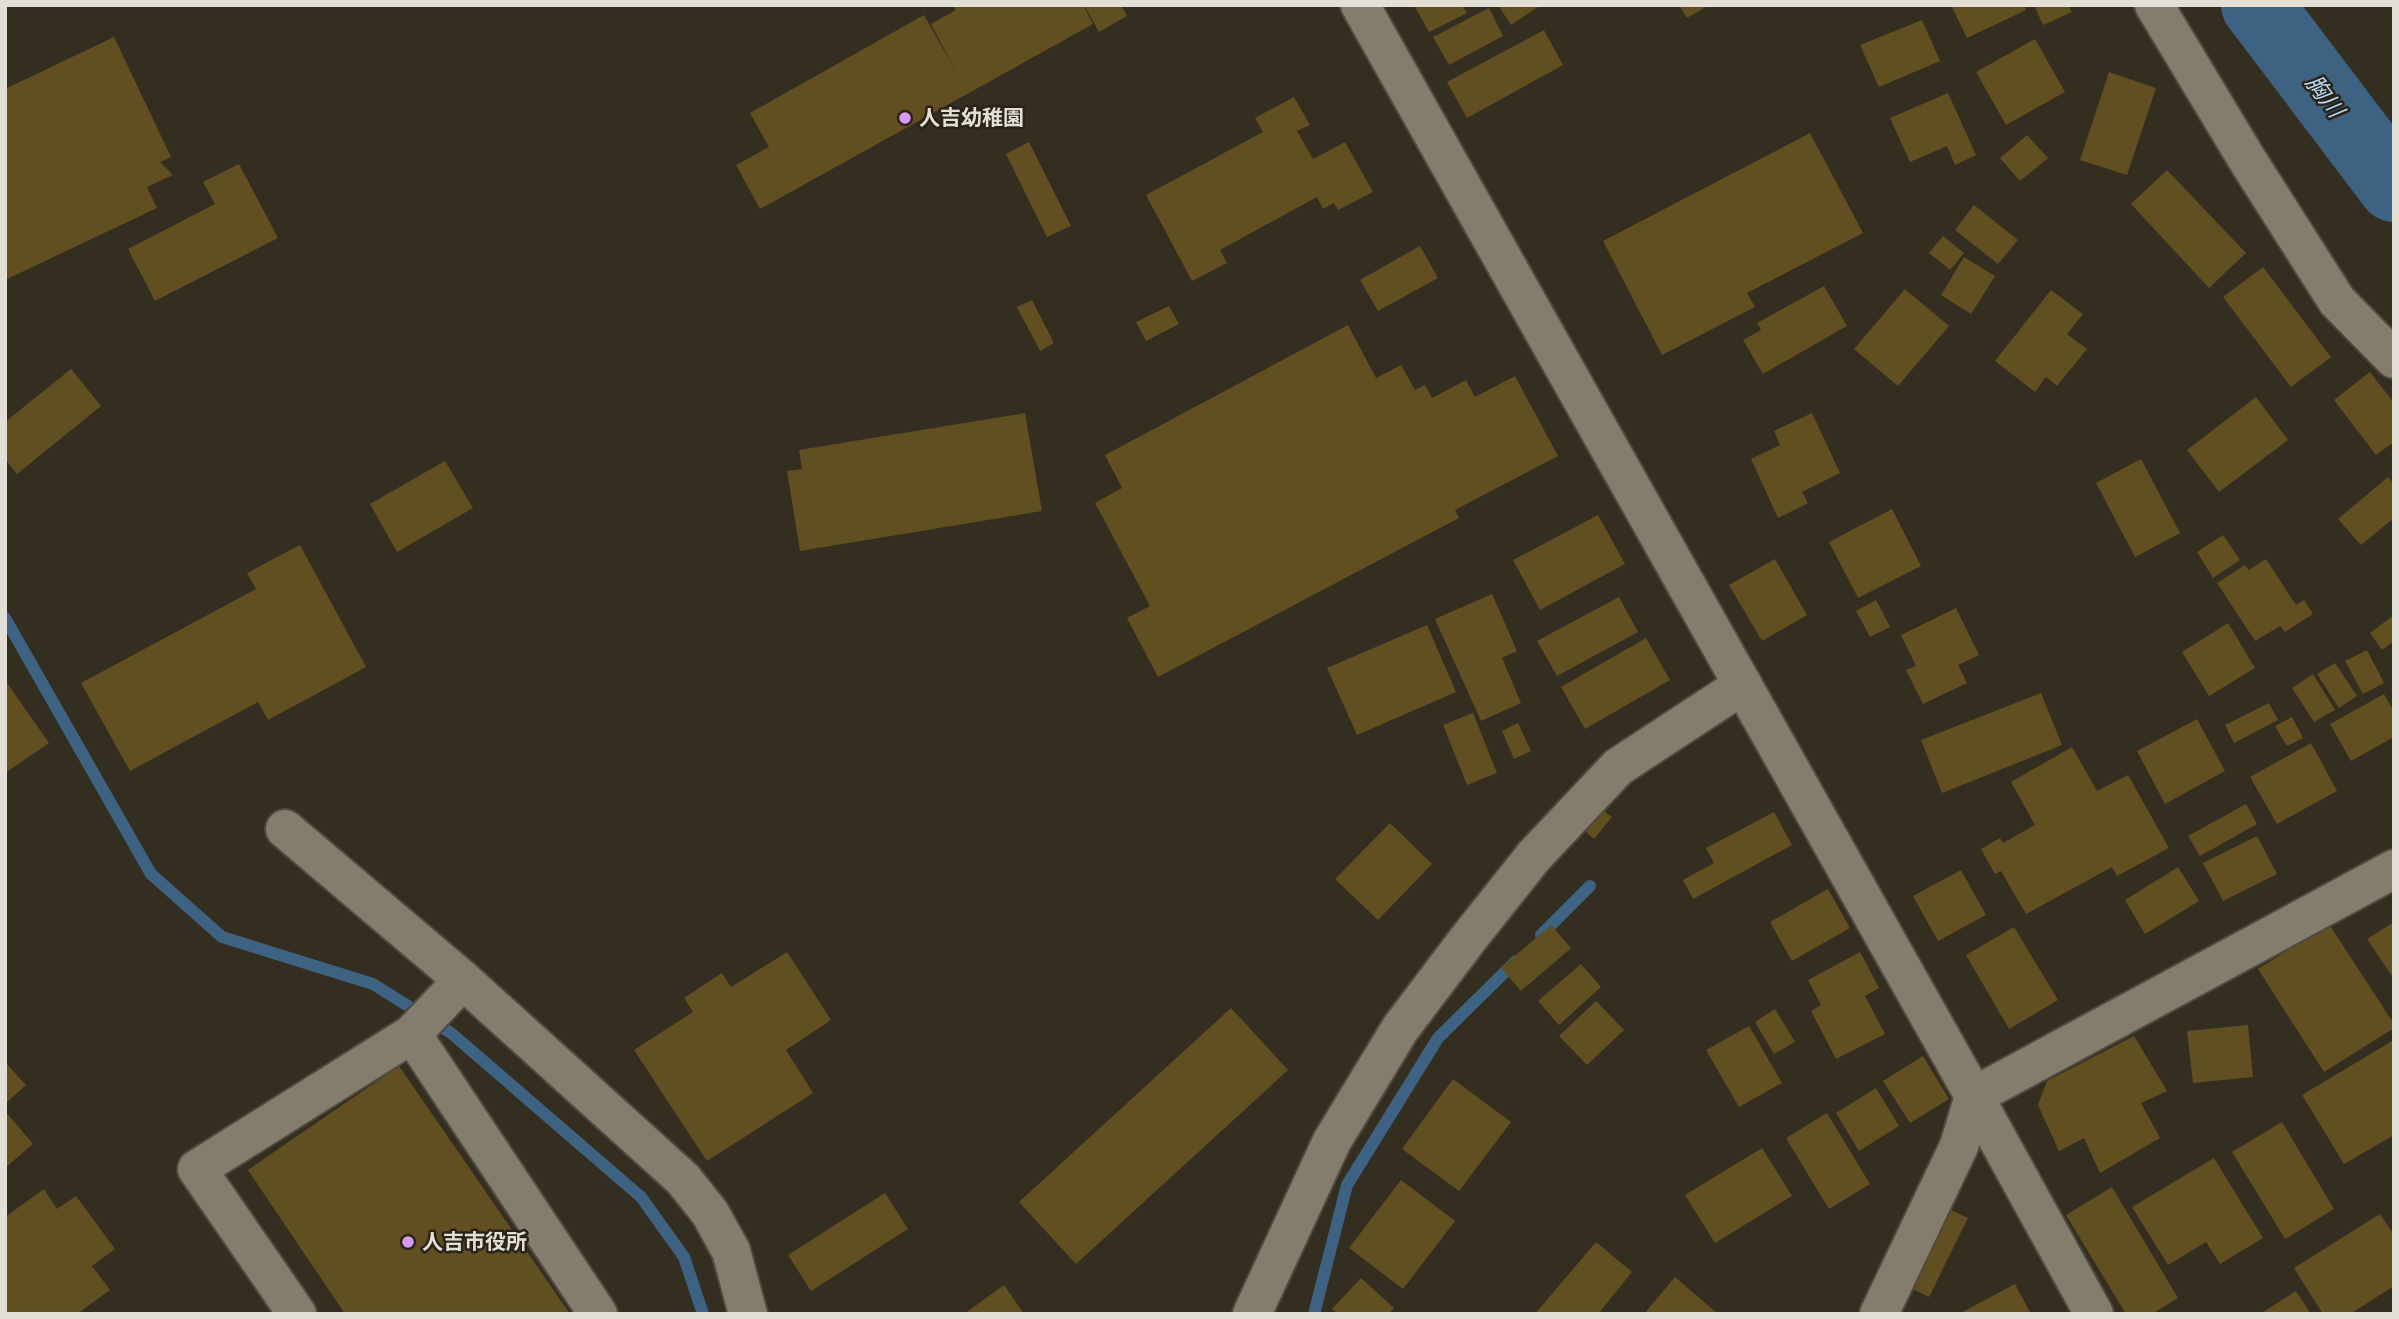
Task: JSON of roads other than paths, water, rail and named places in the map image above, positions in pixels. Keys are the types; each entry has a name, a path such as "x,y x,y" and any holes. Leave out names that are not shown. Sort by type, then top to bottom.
{"street":[{"path":"1360,5 2094,1314"},
{"path":"2154,5 2337,301 2394,359"},
{"path":"1252,1314 1332,1141 1401,1029 1468,939 1534,856 1618,766 1743,685"},
{"path":"285,829 463,980 683,1179 710,1213 730,1251 748,1314"},
{"path":"1879,1314 1959,1146 1974,1096 2394,869"},
{"path":"297,1314 197,1169 412,1034 463,980"},
{"path":"412,1034 598,1314"}],"waterway":[{"name":"胸川","path":"2257,5 2394,186"},
{"path":"5,618 151,874 222,937 373,984 451,1033 641,1197 684,1257 703,1314"},
{"path":"1541,935 1590,886"},
{"path":"1314,1314 1347,1185 1438,1038 1516,961"}],"place":[{"name":"人吉幼稚園","path":"905,118"},
{"name":"人吉市役所","path":"408,1242"}]}
